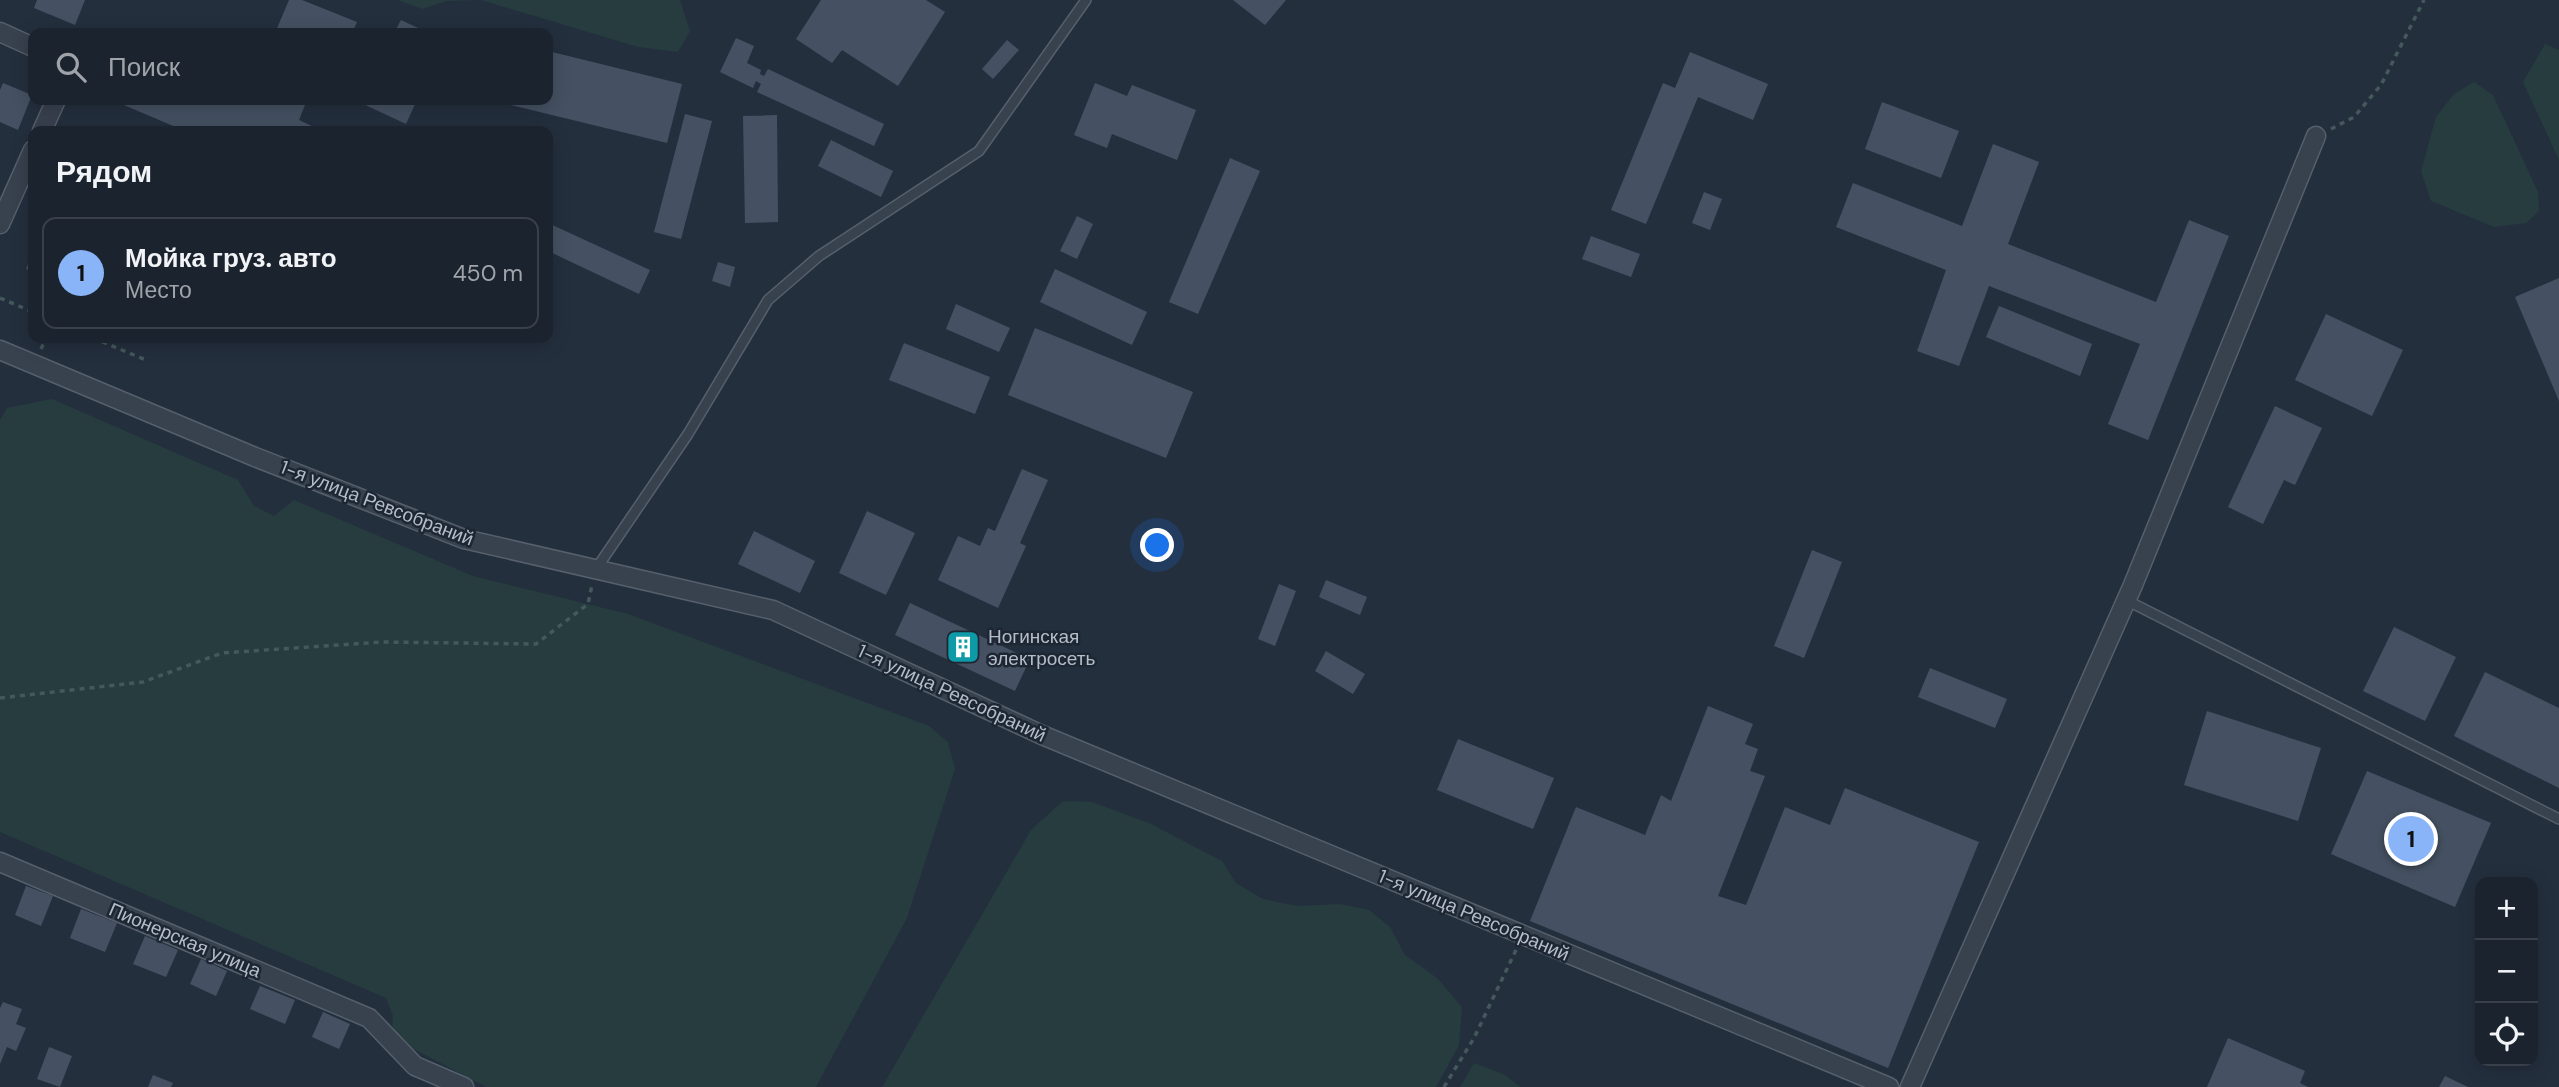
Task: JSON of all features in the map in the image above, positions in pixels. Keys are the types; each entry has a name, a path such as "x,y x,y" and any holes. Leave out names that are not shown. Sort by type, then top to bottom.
{"street":[{"path":"0,32 28,45"},
{"path":"44,126 54,105"},
{"path":"1910,1087 2126,600 2316,136"},
{"path":"0,224 28,161"},
{"name":"1-я улица Ревсобраний","path":"0,350 255,457 464,539 773,610 1042,736 1889,1087"},
{"name":"Пионерская улица","path":"0,862 369,1018 415,1066 464,1087"}],"lane":[{"path":"596,569 688,434 768,300 819,256 979,151 1086,0"},
{"path":"2126,600 2559,819"}],"path":[{"path":"2316,136 2354,117 2381,85 2424,0"},
{"path":"0,298 28,310"},
{"path":"105,343 146,360"},
{"path":"0,698 144,682 222,653 382,642 536,644 588,604 596,569"},
{"path":"1444,1087 1474,1038 1522,935"}],"green space":[{"path":"398,0 481,0 446,1 422,9"},
{"path":"481,0 680,0 690,31 678,52 638,47"},
{"path":"2545,44 2559,50 2559,160 2523,82"},
{"path":"2474,82 2493,95 2538,192 2539,211 2526,223 2494,227 2431,201 2421,171 2436,117 2454,94"},
{"path":"52,399 238,480 254,506 274,516 294,500 473,576 628,614 929,726 948,742 955,769 907,918 816,1087 486,1087 410,1047 392,1031 393,1016 386,998 0,832 0,420 7,408"},
{"path":"1063,801 1092,802 1149,823 1222,861 1236,883 1263,899 1297,906 1340,904 1369,910 1390,927 1405,955 1437,978 1462,1007 1459,1045 1436,1087 882,1087 1031,830"},
{"path":"1474,1063 1503,1074 1521,1087 1460,1087"}],"building":[{"path":"37,0 85,0 75,25 34,8"},
{"path":"289,0 302,0 357,22 354,28 277,28"},
{"path":"821,0 926,0 945,12 898,86 842,50 832,63 796,39"},
{"path":"1233,0 1286,0 1265,25"},
{"path":"401,20 418,28 397,28"},
{"path":"736,38 754,46 747,63 761,70 760,74 764,76 768,69 884,124 874,146 757,92 761,84 756,81 753,88 720,72"},
{"path":"1007,40 1019,50 993,79 982,69"},
{"path":"553,52 682,84 667,143 511,105 553,105"},
{"path":"1690,52 1768,84 1753,120 1698,97 1646,224 1611,210 1663,83 1675,88"},
{"path":"3,83 28,93 28,105 18,130 0,122 0,90"},
{"path":"1095,83 1127,96 1132,85 1196,110 1177,160 1112,134 1107,148 1074,135"},
{"path":"1882,102 1959,131 1941,178 1865,149"},
{"path":"124,105 305,105 299,120 312,126 173,126"},
{"path":"365,105 415,105 406,124"},
{"path":"685,114 712,121 681,239 654,232"},
{"path":"777,115 778,222 745,223 743,116"},
{"path":"831,140 893,171 881,197 818,166"},
{"path":"1993,144 2039,162 2008,244 2156,302 2189,220 2229,236 2148,440 2108,424 2140,344 1989,286 1959,366 1917,351 1946,270 1836,227 1853,183 1962,226"},
{"path":"1230,158 1260,171 1198,314 1169,302"},
{"path":"1704,192 1722,199 1710,230 1692,223"},
{"path":"1077,216 1093,224 1077,259 1060,251"},
{"path":"553,225 650,270 639,294 553,253"},
{"path":"1591,236 1640,254 1631,277 1582,259"},
{"path":"718,262 735,267 730,287 712,281"},
{"path":"1055,269 1147,312 1132,345 1040,302"},
{"path":"2559,278 2559,401 2515,297"},
{"path":"956,304 1010,328 999,352 946,329"},
{"path":"1999,306 2092,344 2080,376 1986,337"},
{"path":"2326,314 2403,350 2372,416 2295,380"},
{"path":"1035,328 1193,392 1166,458 1008,395"},
{"path":"904,343 990,377 975,414 889,380"},
{"path":"2275,406 2322,428 2295,485 2284,480 2263,524 2228,507"},
{"path":"1022,469 1048,480 1020,543 1026,546 998,608 938,580 958,536 980,546 988,528 995,531"},
{"path":"867,511 915,533 886,595 839,573"},
{"path":"754,531 815,561 800,593 738,564"},
{"path":"1812,550 1842,562 1804,658 1774,646"},
{"path":"1326,580 1367,597 1360,615 1319,597"},
{"path":"1279,584 1296,591 1275,646 1258,639"},
{"name":"Ногинская электросеть","path":"910,603 1030,659 1015,691 895,635"},
{"path":"2394,627 2456,657 2425,721 2363,691"},
{"path":"1326,651 1365,674 1353,694 1315,671"},
{"path":"1930,668 2007,699 1995,728 1918,697"},
{"path":"2485,672 2559,708 2559,788 2454,736"},
{"path":"1708,706 1753,724 1745,744 1758,749 1750,771 1765,776 1718,896 1746,905 1785,807 1830,825 1845,788 1979,842 1888,1068 1530,921 1576,807 1645,835 1661,795 1671,801"},
{"path":"2207,711 2321,748 2298,821 2184,785"},
{"path":"1458,739 1554,778 1533,829 1437,790"},
{"path":"2367,771 2491,823 2455,907 2331,854"},
{"path":"26,886 53,896 41,926 15,915"},
{"path":"81,909 117,923 105,952 70,938"},
{"path":"145,936 178,950 166,977 133,964"},
{"path":"201,959 227,971 216,996 190,984"},
{"path":"260,986 295,1000 285,1024 250,1009"},
{"path":"3,1002 22,1009 16,1024 26,1028 16,1051 7,1047 0,1064 0,1008"},
{"path":"323,1012 350,1024 339,1049 312,1037"},
{"path":"2228,1038 2305,1071 2300,1083 2308,1087 2207,1087"},
{"path":"49,1047 72,1056 60,1087 37,1079"},
{"path":"153,1075 173,1083 171,1087 148,1087"},
{"path":"2445,1076 2468,1087 2439,1087"}],"place":[{"name":"Ногинская электросеть","path":"963,647"},
{"name":"Мойка груз. авто","path":"2411,839"}]}
